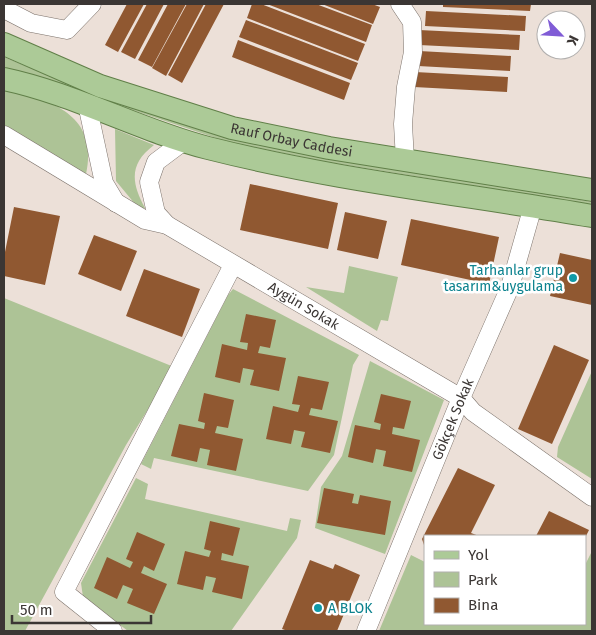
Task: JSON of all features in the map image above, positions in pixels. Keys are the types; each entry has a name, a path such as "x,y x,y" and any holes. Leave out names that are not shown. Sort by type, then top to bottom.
{"main road":[{"name":"Rauf Orbay Caddesi","path":"4,44 100,86 197,118 293,141 592,190"},
{"name":"Rauf Orbay Caddesi","path":"4,79 87,104 184,141 231,154 350,178 592,216"}],"street":[{"path":"4,9 31,23 67,30 92,4"},
{"path":"400,4 412,22 413,52 406,87 403,124 405,160"},
{"path":"87,104 104,183 117,204"},
{"name":"Aygün Sokak","path":"4,135 117,204 145,220 167,225 461,398 473,412 592,496"},
{"path":"167,225 156,213 149,182 156,162 184,141"},
{"name":"Gökçek Sokak","path":"366,631 461,398 510,287 532,206"},
{"path":"113,631 64,592 233,265"}],"green space":[{"path":"4,57 144,112 216,135 257,145 592,202 592,205 322,161 225,141 4,67"},
{"path":"4,89 38,98 68,113 78,124 85,137 88,154 86,174 4,125"},
{"path":"115,129 154,145 140,159 136,166 135,182 145,208 140,210 116,181"},
{"path":"349,266 398,277 388,321 381,320 377,331 306,287 344,293"},
{"path":"233,289 359,355 353,365 334,455 308,491 154,458 151,469 141,464 228,295"},
{"path":"4,298 174,367 126,445 25,631 4,631"},
{"path":"370,361 444,400 385,554 315,528 321,487 342,456"},
{"path":"592,371 592,479 557,457 558,447"},
{"path":"136,478 148,484 145,499 287,531 290,518 301,520 297,538 231,631 128,631 83,597 81,583"},
{"path":"592,551 592,631 379,631 411,555 424,562 424,625 586,625 586,563"}],"building":[{"path":"127,4 144,4 118,52 105,45"},
{"path":"147,4 164,4 135,59 121,52"},
{"path":"168,4 186,4 152,67 138,60"},
{"path":"187,4 204,4 166,76 152,68"},
{"path":"206,4 224,4 182,83 168,75"},
{"path":"252,4 261,4 365,44 358,61 247,18"},
{"path":"267,4 316,4 372,25 366,42"},
{"path":"322,4 372,4 380,7 373,24"},
{"path":"443,4 531,4 530,11 443,7"},
{"path":"426,11 526,16 525,31 425,26"},
{"path":"246,20 358,63 351,80 239,37"},
{"path":"419,30 520,35 519,50 419,45"},
{"path":"238,40 350,83 344,100 232,57"},
{"path":"419,51 511,56 510,71 418,66"},
{"path":"415,72 508,77 507,92 414,87"},
{"path":"250,184 338,203 328,249 240,230"},
{"path":"14,207 60,216 45,285 4,276 4,257"},
{"path":"345,212 387,221 378,259 337,250"},
{"path":"411,219 499,237 489,284 401,265"},
{"path":"94,235 137,251 121,291 78,274"},
{"name":"Tarhanlar grup tasarım&uygulama","path":"560,253 592,260 592,305 550,296"},
{"path":"144,269 200,289 182,337 126,316"},
{"path":"246,314 276,320 270,348 260,346 258,353 286,358 279,391 250,385 254,370 243,368 240,383 215,377 222,344 247,350 248,343 240,342"},
{"path":"554,345 589,360 552,444 518,429"},
{"path":"298,376 329,382 322,410 311,408 309,415 338,421 330,453 301,447 305,432 294,430 291,444 266,439 273,406 298,412 300,405 292,404"},
{"path":"204,393 234,400 228,428 217,426 215,433 243,439 236,471 207,465 210,450 200,448 197,462 171,456 179,424 204,429 205,423 198,421"},
{"path":"381,394 411,401 404,429 393,427 392,434 420,440 412,472 383,466 386,451 376,449 373,463 348,457 355,425 380,430 381,424 374,422"},
{"path":"458,468 495,485 471,533 476,535 424,535"},
{"path":"324,488 354,494 352,503 358,504 360,495 391,501 385,535 317,523"},
{"path":"549,511 589,530 586,536 537,535"},
{"path":"210,521 240,528 233,556 222,553 221,560 249,566 242,599 212,592 216,578 206,576 203,590 177,584 185,551 209,557 211,551 204,549"},
{"path":"137,532 165,544 154,571 144,566 141,573 167,584 154,614 127,603 133,589 123,585 117,599 94,588 107,557 130,568 133,562 126,559"},
{"name":"A BLOK","path":"310,560 333,569 335,564 360,575 337,631 288,631 282,629"}],"place":[{"name":"Tarhanlar grup tasarım&uygulama","path":"573,278"},
{"name":"A BLOK","path":"318,608"}]}
